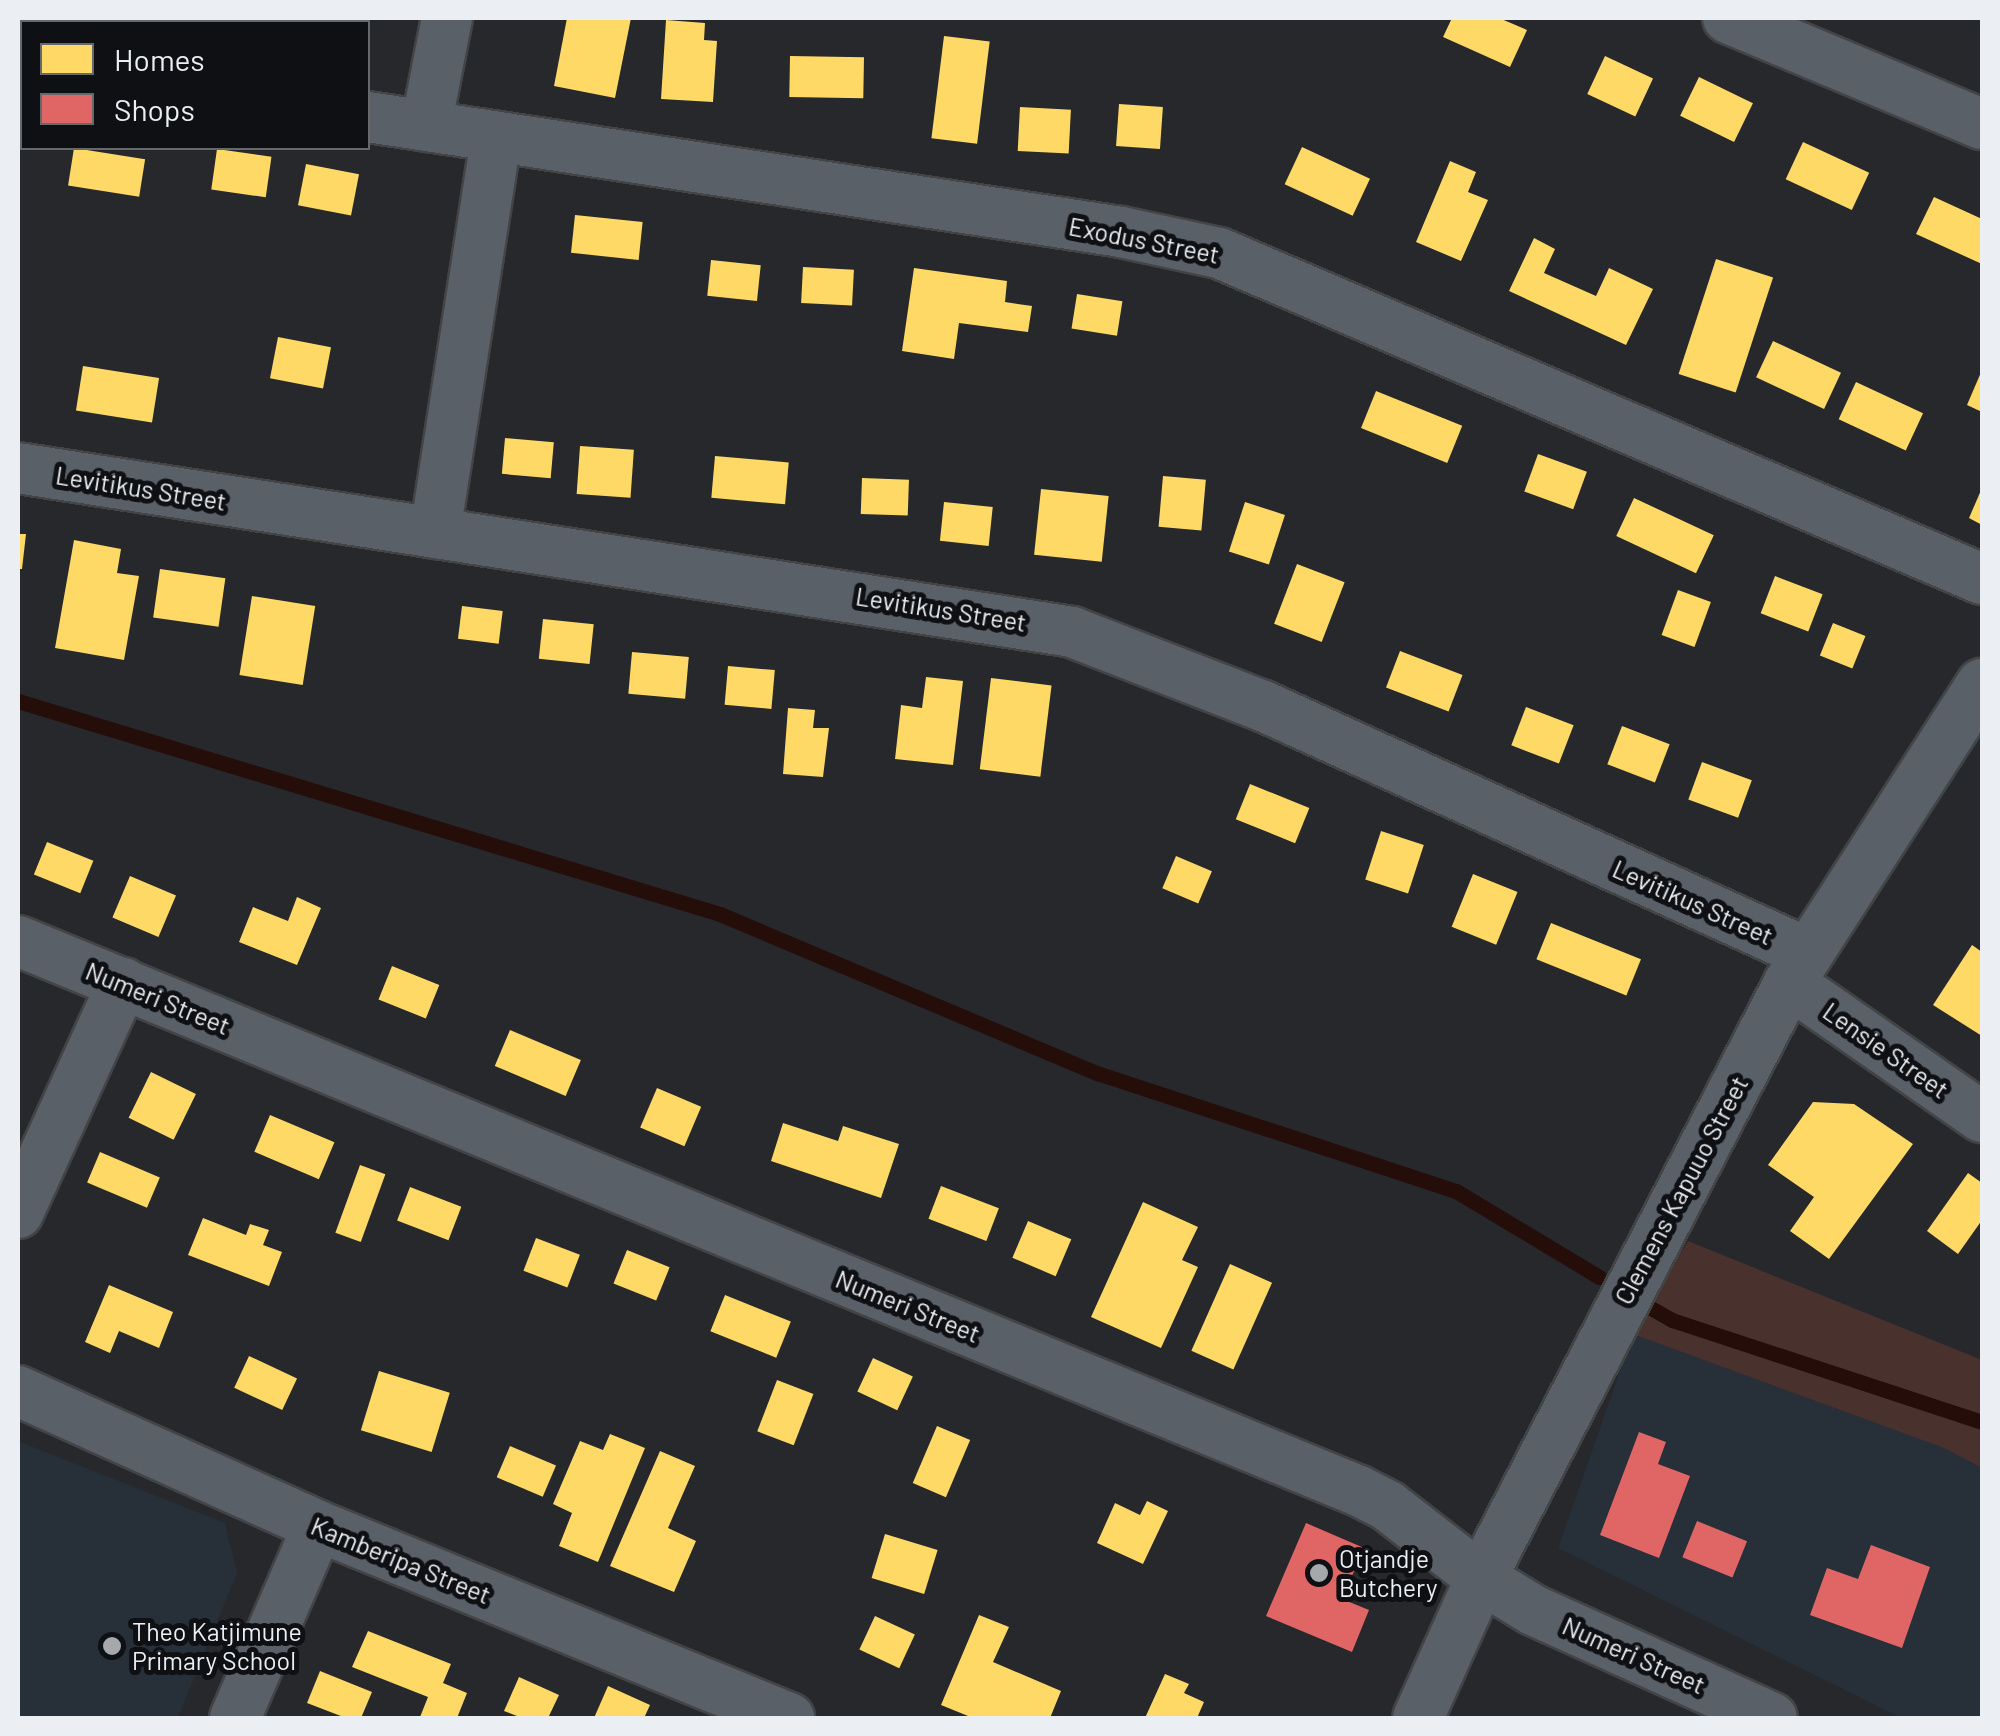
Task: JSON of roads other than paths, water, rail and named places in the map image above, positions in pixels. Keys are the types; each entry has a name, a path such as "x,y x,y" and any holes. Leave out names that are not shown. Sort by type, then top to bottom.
{"street":[{"path":"426,126 447,18"},
{"path":"1728,18 1982,124"},
{"name":"Exodus Street","path":"370,117 1120,232 1219,253 1982,579"},
{"path":"435,533 496,137"},
{"name":"Levitikus Street","path":"18,468 1072,632 1263,706 1798,968"},
{"name":"Clemens Kapuuo Street","path":"1418,1718 1482,1578 1798,968 1982,684"},
{"name":"Numeri Street","path":"18,941 1359,1491 1388,1506 1482,1578 1533,1610 1772,1718"},
{"name":"Lensie Street","path":"1798,968 1982,1117"},
{"path":"18,1213 123,983"},
{"name":"Kamberipa Street","path":"18,1391 318,1526 789,1718"},
{"path":"234,1718 318,1526"}],"waterway":[{"path":"18,701 720,914 1097,1073 1456,1191 1599,1277"},
{"path":"1635,1299 1672,1320 1982,1422"}],"place":[{"name":"Otjandje Butchery","path":"1319,1573"},
{"name":"Theo Katjimune Primary School","path":"112,1646"}]}
